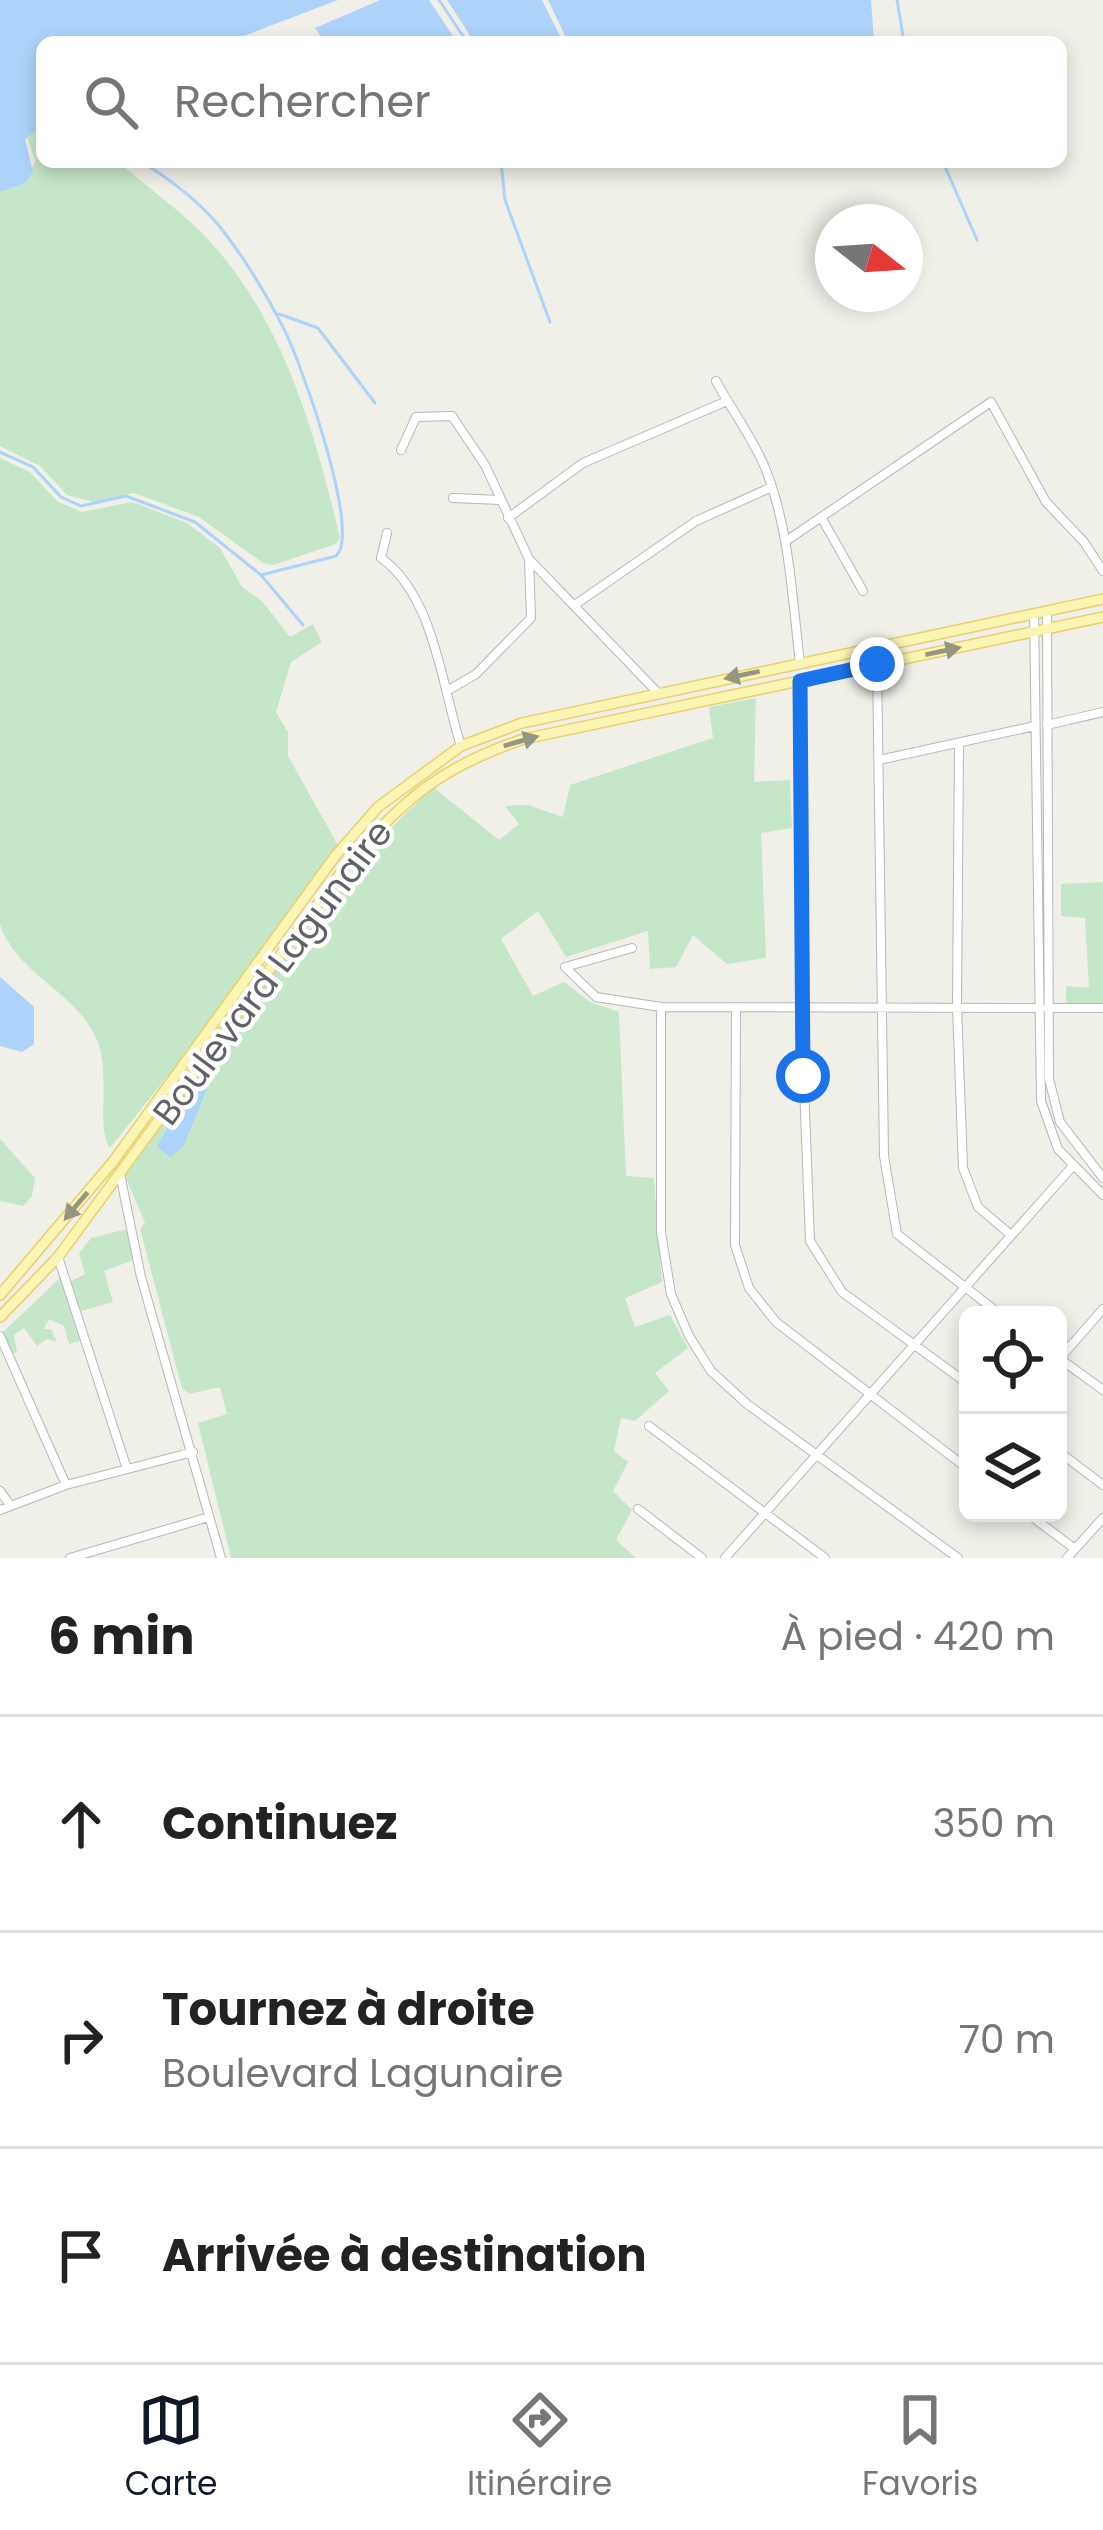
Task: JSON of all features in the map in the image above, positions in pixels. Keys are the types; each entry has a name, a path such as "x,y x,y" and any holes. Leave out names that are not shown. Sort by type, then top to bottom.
{"main road":[{"name":"Boulevard Lagunaire","path":"0,1295 112,1163 336,855 396,790 461,746 522,723 1103,599"},
{"name":"Boulevard Lagunaire","path":"0,1317 58,1257 348,863 429,782 455,764 524,739 1103,617"}],"street":[{"path":"716,381 772,487 786,541 800,663"},
{"path":"508,518 583,463 727,401"},
{"path":"786,541 991,402 1046,502 1084,542 1103,571"},
{"path":"401,449 416,417 449,414 485,465 529,559 658,693"},
{"path":"576,604 696,520 772,487"},
{"path":"453,498 500,500"},
{"path":"821,518 863,591"},
{"path":"387,533 381,557 400,571 447,691 461,746"},
{"path":"447,691 476,674 531,618 529,559"},
{"path":"1040,630 1047,611"},
{"path":"1034,614 1040,630 1044,1115 1072,1167 1103,1195"},
{"path":"877,664 884,1156 893,1226 921,1257 989,1306"},
{"path":"800,681 806,1224 812,1250 842,1292 959,1377"},
{"path":"879,760 1103,712"},
{"path":"959,743 957,1006 963,1168 978,1208 1011,1235"},
{"path":"632,948 565,967 596,997 661,1007 1103,1008"},
{"path":"661,1007 661,1232 671,1294 711,1371 958,1558"},
{"path":"736,1007 738,1262 758,1302 776,1322 959,1462"},
{"path":"1043,1008 1054,1107 1068,1136 1103,1178"},
{"path":"724,1558 1072,1167"},
{"path":"120,1174 141,1277 220,1558"},
{"path":"58,1257 127,1469"},
{"path":"1067,1349 1103,1309"},
{"path":"0,1336 66,1485"},
{"path":"1067,1364 1103,1390"},
{"path":"649,1426 825,1558"},
{"path":"0,1491 5,1507 66,1485 193,1452"},
{"path":"1067,1458 1103,1485"},
{"path":"638,1509 703,1558"},
{"path":"70,1558 209,1517"},
{"path":"1066,1558 1103,1518"},
{"path":"1039,1522 1075,1549"}],"green space":[{"path":"36,129 36,168 126,168 194,225 231,267 255,302 292,377 330,497 340,538 336,544 273,565 263,563 199,517 134,493 94,502 67,495 40,466 0,446 0,192 25,183 35,161 26,133"},
{"path":"0,458 30,472 57,501 82,512 132,502 187,523 220,548 242,587 262,601 290,637 313,624 322,642 291,662 276,712 288,732 288,756 344,856 110,1148 104,1125 102,1061 92,1030 18,955 0,925"},
{"path":"756,698 754,782 790,780 792,828 761,833 766,958 727,964 693,935 676,967 650,969 648,931 566,957 538,911 501,939 533,996 564,982 590,1002 619,1012 626,1176 654,1178 662,1282 625,1298 635,1327 670,1315 688,1348 655,1373 669,1391 635,1421 621,1418 614,1451 628,1462 613,1491 632,1510 616,1540 636,1558 231,1558 198,1423 227,1414 220,1387 189,1394 182,1388 140,1229 145,1223 120,1164 390,829 433,787 499,840 519,824 505,806 528,805 563,817 570,785 713,738 709,707"},
{"path":"1103,882 1103,1004 1066,1005 1066,986 1089,988 1085,918 1061,916 1061,884"},
{"path":"0,1139 35,1178 32,1196 23,1206 0,1201"},
{"path":"127,1229 133,1260 104,1271 113,1302 81,1311 71,1281 85,1274 79,1253 91,1238"},
{"path":"60,1278 80,1341 69,1344 64,1326 49,1319 44,1329 51,1329 57,1342 47,1339 37,1346 24,1328 14,1335 17,1353 12,1353 1,1334"}],"water":[{"path":"0,0 338,0 244,36 36,36 36,131 25,139 33,172 25,183 0,192"},
{"path":"380,0 429,0 453,36 321,36 315,28"},
{"path":"447,0 542,0 560,36 470,36"},
{"path":"548,0 871,0 874,36 565,36"},
{"path":"0,977 34,1007 34,1044 22,1052 0,1046"},
{"path":"209,1064 213,1075 183,1147 171,1157 157,1147 193,1080"}],"waterway":[{"path":"439,0 463,36"},
{"path":"897,0 903,36"},
{"path":"151,168 203,208 246,263 292,348 326,447 341,516 342,541 336,556 261,575"},
{"path":"502,168 505,200 550,322"},
{"path":"946,168 977,240"},
{"path":"279,314 318,328 375,403"},
{"path":"0,452 33,467 61,497 81,506 126,496 195,522 261,575 303,625"}],"route":[{"path":"803,1076 800,681 877,664"}]}
